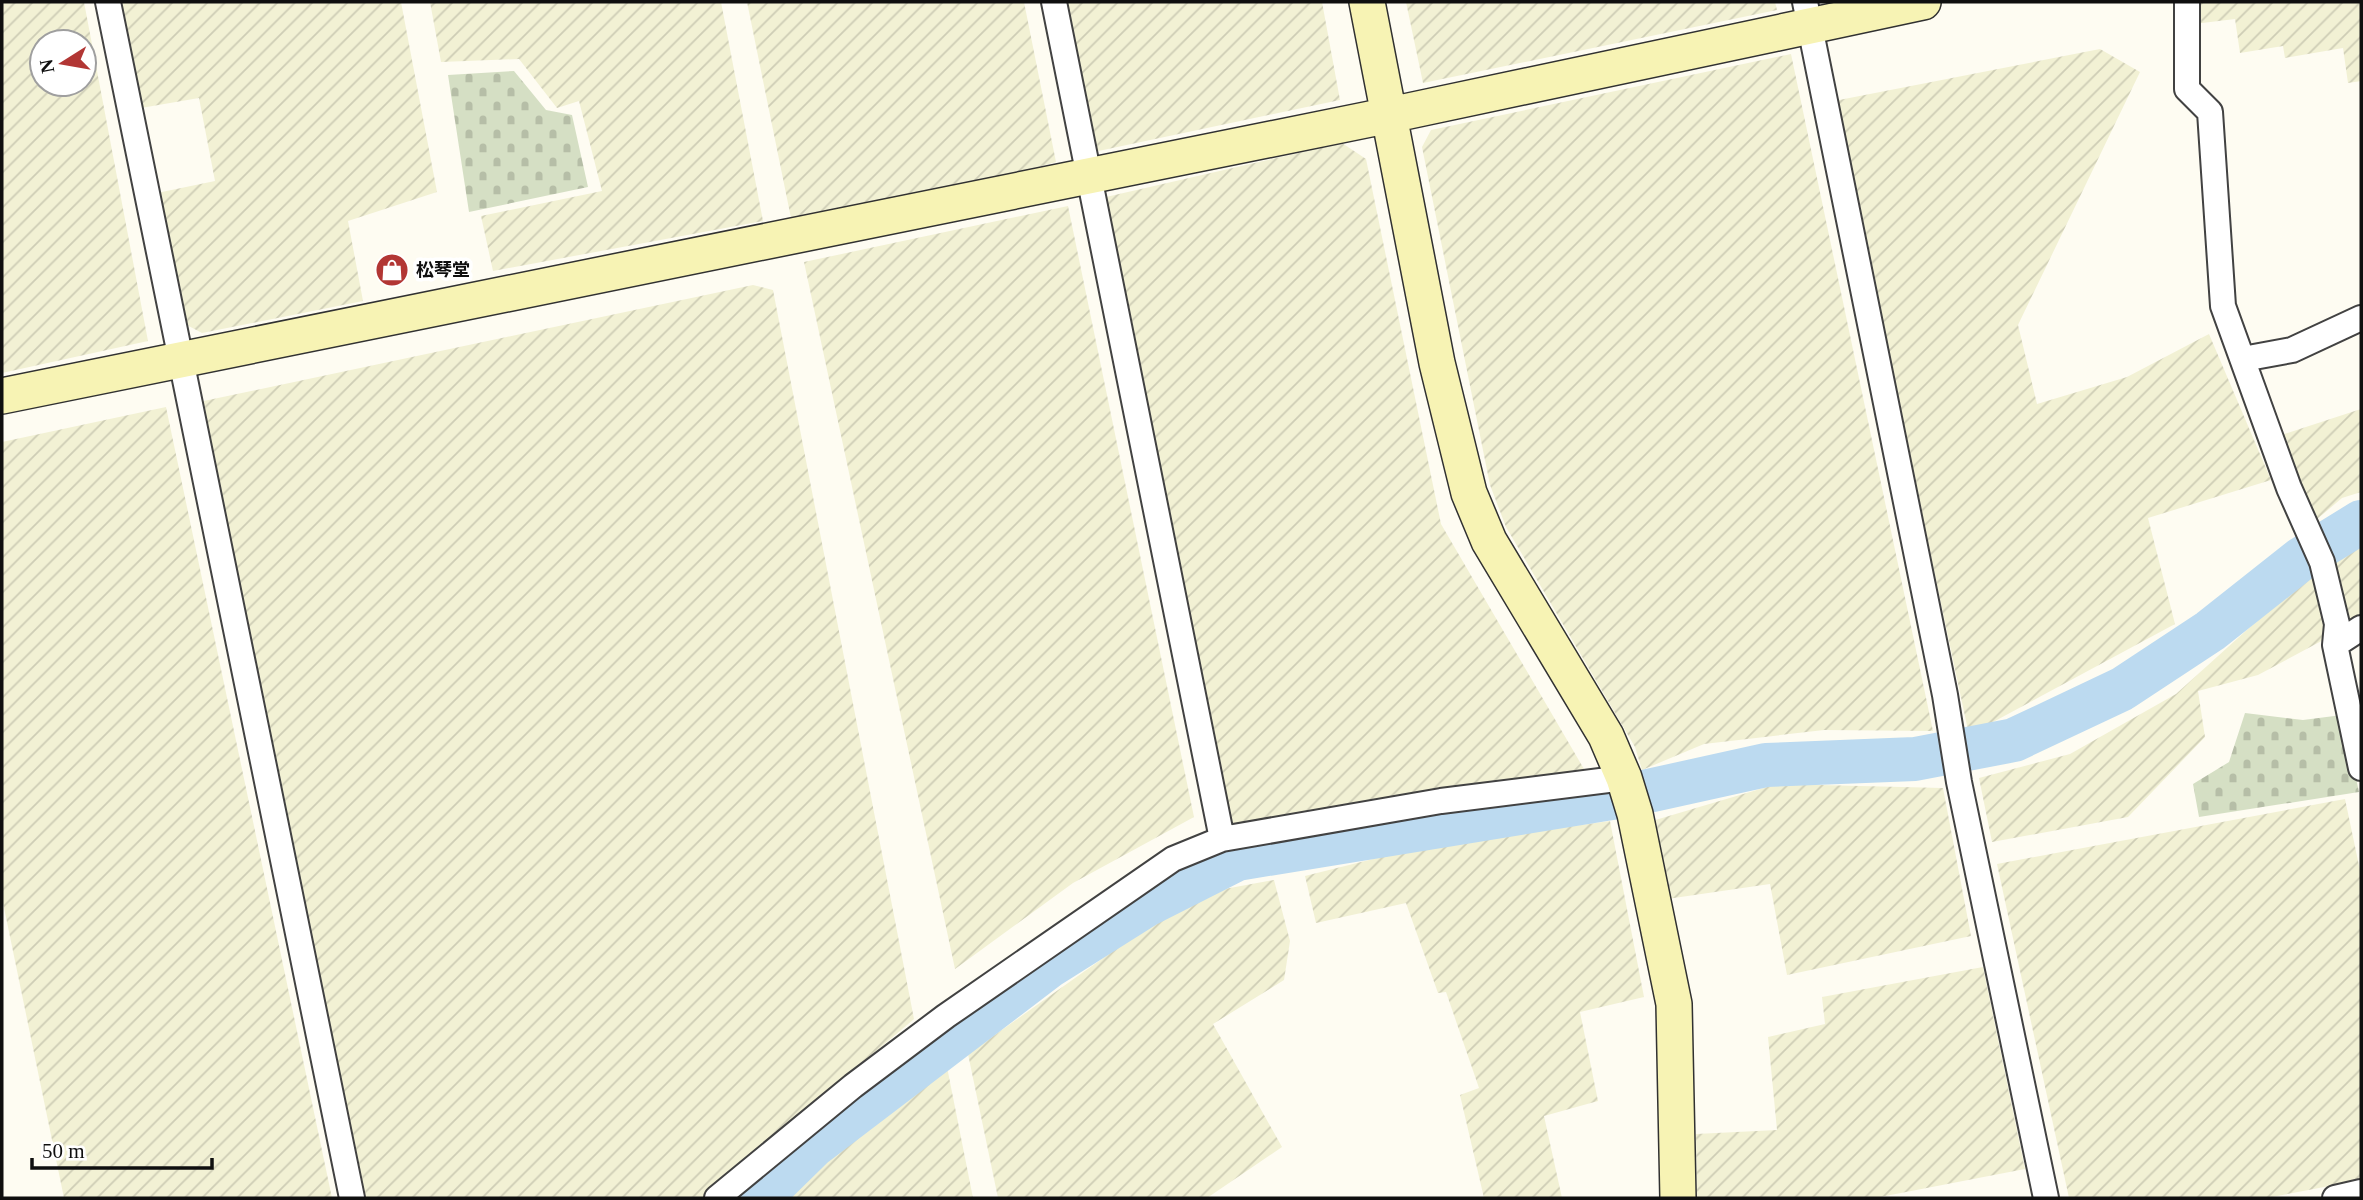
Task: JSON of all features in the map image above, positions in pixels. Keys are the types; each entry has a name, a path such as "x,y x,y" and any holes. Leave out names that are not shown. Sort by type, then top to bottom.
{"street":[{"path":"108,2 179,361 352,1198"},
{"path":"1054,2 1222,839"},
{"path":"1367,2 1437,363 1469,493 1489,541 1606,736 1625,778 1635,814 1674,1004 1678,1198"},
{"path":"2,396 1390,115 1807,13 1923,2"},
{"path":"2187,2 2187,89 2210,112 2223,306 2289,488 2322,562 2337,624 2334,645 2361,768"},
{"path":"1807,13 1957,769 2046,1198"},
{"path":"2243,359 2292,350 2361,318"},
{"path":"2334,645 2361,628"},
{"path":"718,1198 853,1086 946,1016 1173,859 1222,839 1441,801 1625,778"},
{"path":"2334,1198 2361,1192"}],"green space":[{"path":"2,2 84,2 89,28 28,28 28,98 98,98 98,76 148,341 2,373"},
{"path":"119,2 401,2 437,192 348,221 363,301 202,333 183,323 157,193 215,181 199,98 141,108"},
{"path":"430,2 721,2 763,221 493,271 481,216 602,191 579,101 557,108 519,59 441,62"},
{"path":"747,2 1024,2 1056,162 1012,174 791,218"},
{"path":"1059,2 1322,2 1340,100 1089,153"},
{"path":"1406,2 1775,2 1777,10 1423,83"},
{"path":"2193,2 2361,2 2361,81 2348,83 2343,48 2285,58 2283,46 2240,53 2235,19 2194,24"},
{"path":"2100,49 2140,72 2018,325 2037,404 2127,377 2209,334 2271,480 2148,518 2175,624 1969,735 1834,101"},
{"path":"1791,54 1933,731 1824,730 1704,744 1642,770 1635,747 1506,527 1490,485 1422,147 1431,130"},
{"path":"514,71 546,110 572,115 588,187 469,212 448,75"},
{"path":"1342,143 1366,159 1441,524 1591,781 1228,831 1106,197"},
{"path":"1068,206 1194,817 1073,883 955,969 804,262"},
{"path":"753,285 773,290 914,1019 703,1198 361,1198 199,402"},
{"path":"166,407 332,1198 64,1198 2,898 2,442"},
{"path":"2361,409 2361,492 2342,498 2316,520 2281,435"},
{"path":"2361,538 2361,615 2344,623 2332,552"},
{"path":"2313,570 2327,638 2258,675 2198,691 2205,737 2128,817 1992,842 1979,778 2070,754 2176,694"},
{"path":"2245,713 2303,720 2342,715 2359,792 2199,817 2193,784 2229,762"},
{"path":"1777,784 1943,788 1971,936 1787,975 1770,884 1667,899 1652,821"},
{"path":"2345,799 2361,875 2361,1180 2267,1198 2069,1198 1997,864"},
{"path":"1610,821 1644,997 1580,1012 1598,1101 1544,1116 1562,1198 1484,1198 1460,1095 1479,1088 1446,992 1438,993 1406,903 1316,923 1305,876 1421,847"},
{"path":"1274,880 1290,941 1284,980 1213,1024 1282,1147 1207,1198 998,1198 968,1054 1192,895"},
{"path":"1983,967 2025,1169 1875,1198 1697,1198 1696,1134 1777,1130 1768,1037 1825,1024 1822,997"},
{"path":"947,1067 973,1198 777,1198 835,1144"}],"waterway":[{"path":"760,1198 813,1146 1048,967 1148,904 1237,859 1630,795 1766,765 1915,759 2014,740 2122,689 2210,631 2301,559 2361,522"}],"place":[{"name":"松琴堂","path":"392,270"}]}
